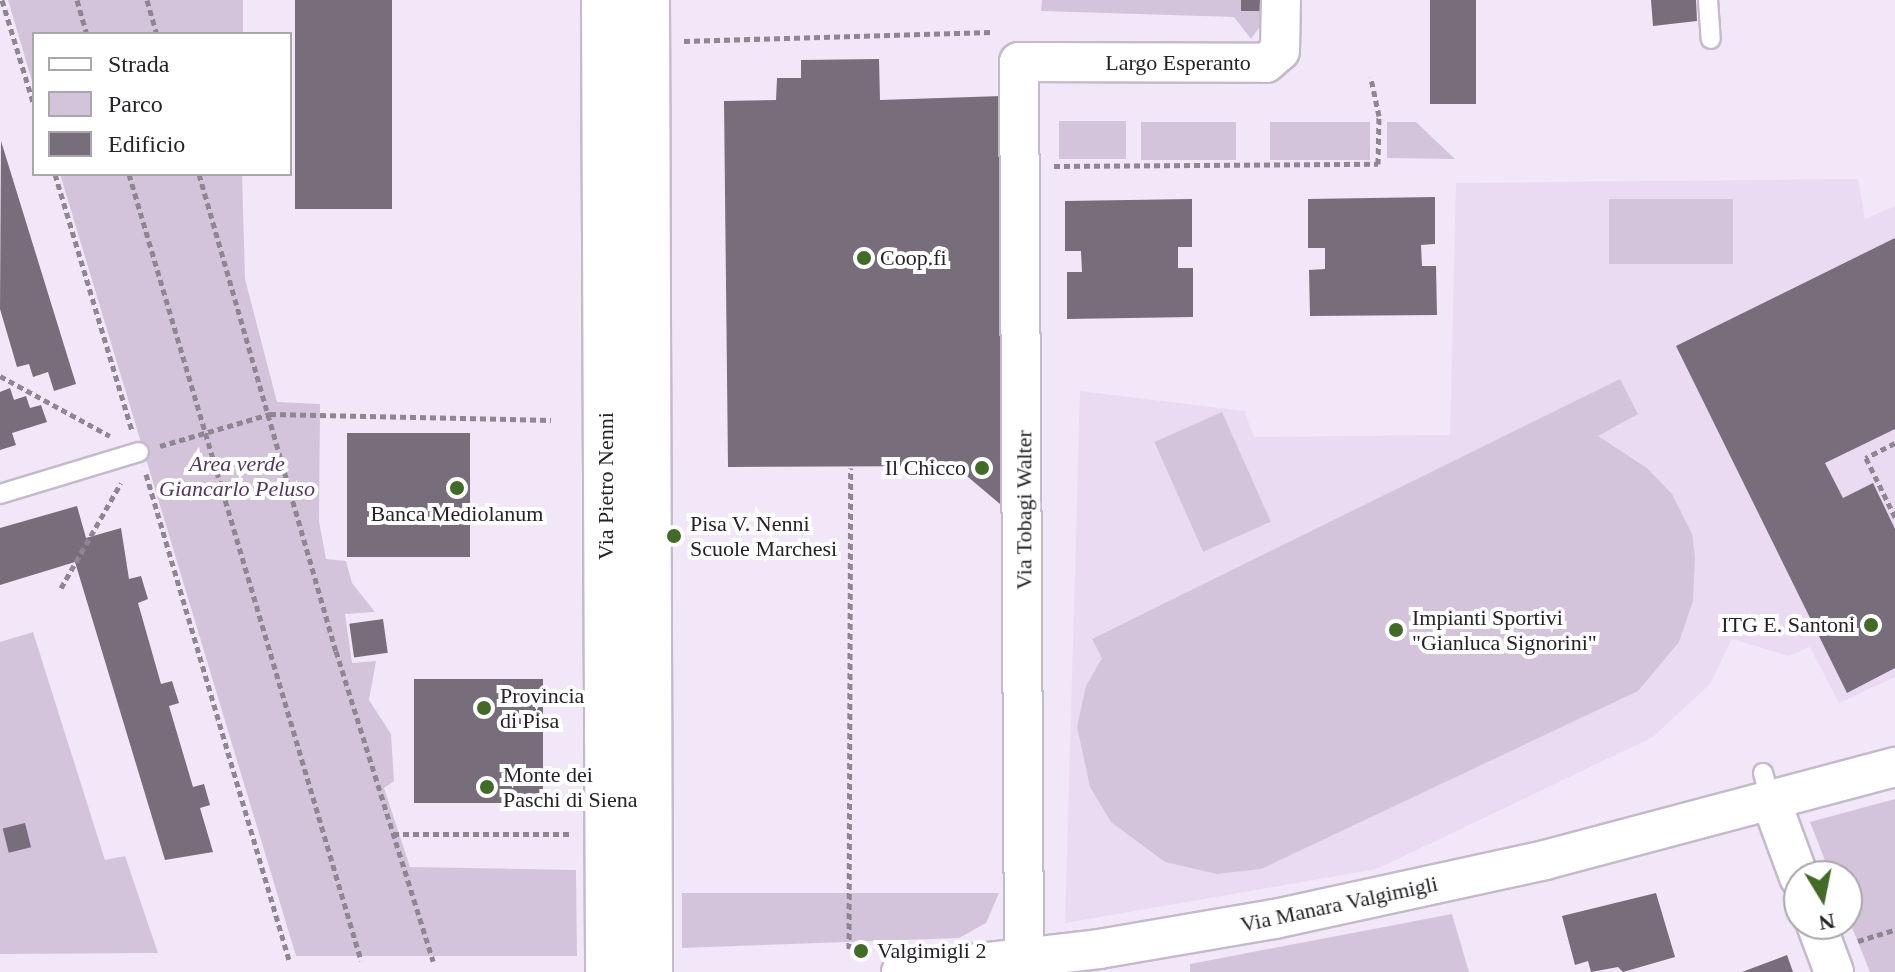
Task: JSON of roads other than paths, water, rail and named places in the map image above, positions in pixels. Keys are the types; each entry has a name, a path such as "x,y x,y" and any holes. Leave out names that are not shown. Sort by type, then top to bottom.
{"main road":[{"name":"Via Pietro Nenni","path":"604,0 608,972"},
{"name":"Via Pietro Nenni","path":"647,20 650,972"}],"street":[{"name":"Largo Esperanto","path":"1019,62 1266,63 1280,51 1281,0"},
{"name":"Via Tobagi Walter","path":"1019,62 1024,958"},
{"name":"Via Manara Valgimigli","path":"901,972 1024,958 1275,919 1767,787 1895,767"},
{"path":"1767,787 1793,860"},
{"path":"1822,940 1834,972"}],"lane":[{"path":"1708,0 1711,39"},
{"path":"0,494 139,452"}],"place":[{"name":"Coop.fi","path":"864,258"},
{"name":"Il Chicco","path":"982,468"},
{"name":"Banca Mediolanum","path":"457,488"},
{"name":"Pisa V. Nenni Scuole Marchesi","path":"674,536"},
{"name":"ITG E. Santoni","path":"1871,625"},
{"name":"Impianti Sportivi \"Gianluca Signorini\"","path":"1396,630"},
{"name":"Provincia di Pisa","path":"484,708"},
{"name":"Monte dei Paschi di Siena","path":"487,787"},
{"name":"Valgimigli 2","path":"861,951"}],"park label":[{"name":"Area verde Giancarlo Peluso","path":"237,476"}]}
